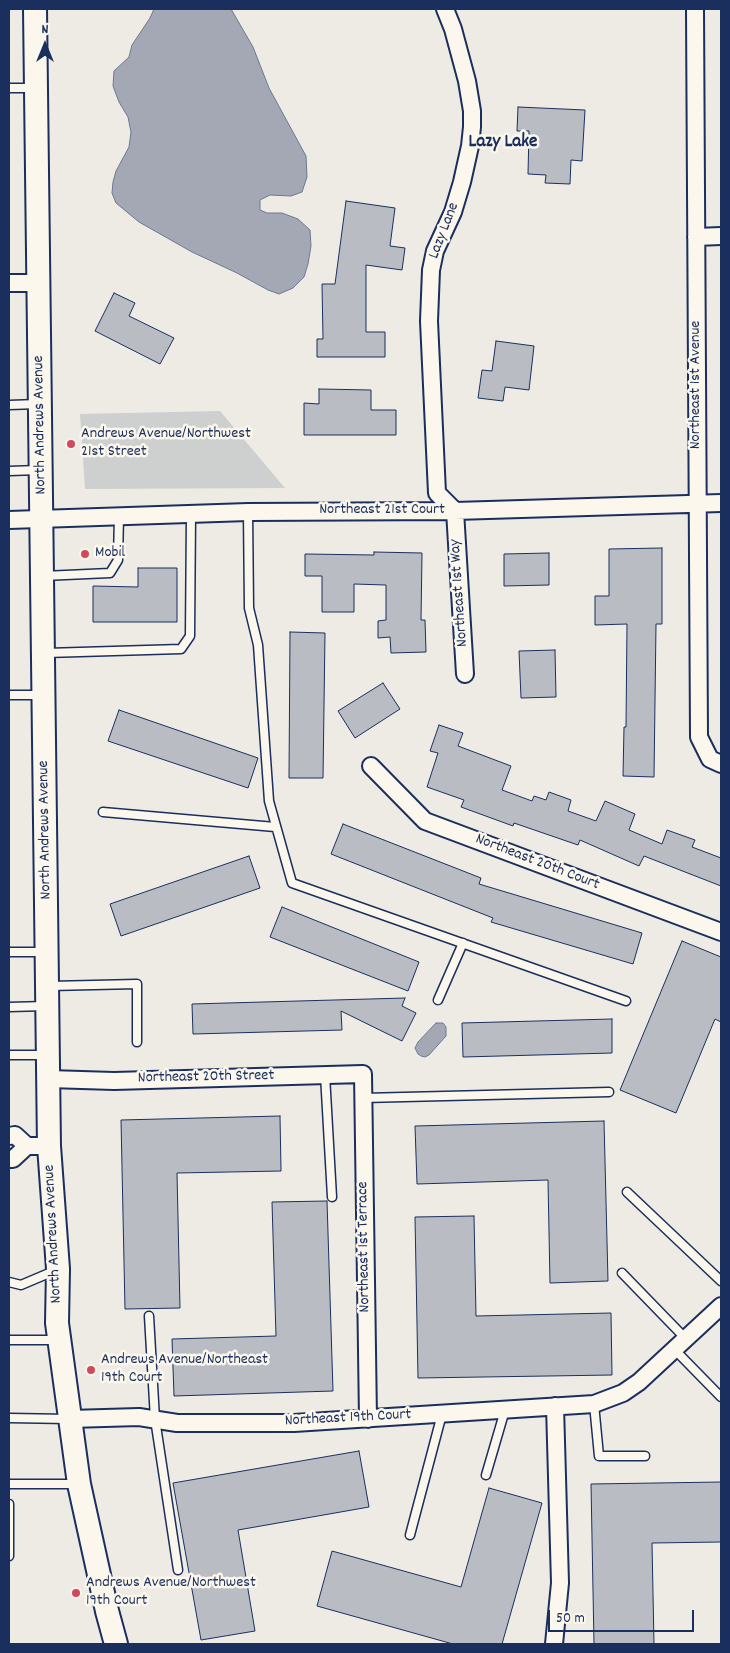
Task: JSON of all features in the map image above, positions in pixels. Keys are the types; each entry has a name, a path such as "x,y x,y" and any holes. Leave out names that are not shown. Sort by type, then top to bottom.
{"main road":[{"name":"North Andrews Avenue","path":"35,9 49,1054 49,1079 38,1146 58,1269 57,1323 79,1484 116,1644"}],"street":[{"name":"Lazy Lane","path":"445,9 459,50 472,111 470,146 462,182 453,212 435,251 429,287 437,494 455,511"},
{"name":"Northeast 1st Avenue","path":"695,9 699,737 715,761"},
{"path":"696,237 721,236"},
{"path":"9,283 38,283"},
{"name":"Northeast 21st Court","path":"9,520 119,515 455,511 721,503"},
{"name":"Northeast 1st Way","path":"455,511 465,674"},
{"name":"Northeast 20th Court","path":"370,766 425,821 721,932"},
{"name":"Northeast 20th Street","path":"49,1079 114,1080 363,1074"},
{"name":"Northeast 1st Terrace","path":"363,1074 368,1419"},
{"path":"9,1136 15,1136 38,1146"},
{"path":"9,1159 13,1159 38,1146"},
{"name":"Northeast 19th Court","path":"70,1419 139,1416 177,1423 274,1423 368,1419 594,1404 623,1393 639,1382 721,1306"},
{"path":"554,1644 560,1583 555,1406"}],"lane":[{"path":"9,88 36,88"},
{"path":"9,405 40,404"},
{"path":"9,471 41,470"},
{"path":"248,512 249,608 258,645 269,802 292,883 626,1001"},
{"path":"44,653 181,649 190,636 191,514"},
{"path":"42,576 110,574 118,560 119,515"},
{"path":"9,695 44,695"},
{"path":"103,812 275,826"},
{"path":"438,1000 463,943"},
{"path":"9,952 48,952"},
{"path":"9,1007 48,996 138,984 137,1042"},
{"path":"9,1055 49,1054"},
{"path":"325,1075 332,1197"},
{"path":"363,1098 609,1092"},
{"path":"627,1192 721,1281"},
{"path":"9,1282 21,1285 58,1269"},
{"path":"622,1273 721,1397"},
{"path":"149,1316 155,1419 178,1570"},
{"path":"9,1340 59,1340"},
{"path":"594,1404 599,1456 645,1456"},
{"path":"486,1475 505,1410"},
{"path":"410,1535 442,1414"},
{"path":"9,1418 70,1419"},
{"path":"9,1484 79,1484"},
{"path":"9,1504 9,1556"}],"shaded area":[{"path":"154,9 231,9 253,47 269,88 306,156 307,177 302,192 291,196 270,195 260,200 260,210 267,213 282,213 298,219 310,230 311,246 308,264 304,277 293,288 279,294 268,290 192,252 139,222 116,203 112,193 113,182 116,171 129,147 131,132 128,117 119,102 113,86 114,71 129,57 132,45"},
{"path":"220,411 285,488 85,489 80,414"},
{"path":"436,1023 443,1023 446,1027 446,1036 429,1055 421,1056 415,1048 418,1042"}],"building":[{"path":"518,107 585,110 582,161 571,160 570,184 545,183 546,175 528,174 529,131 517,131"},
{"path":"346,201 395,208 390,246 405,248 402,270 366,265 366,332 385,332 385,357 317,357 317,339 323,339 322,284 335,284"},
{"path":"114,293 135,303 129,316 174,338 160,364 95,331"},
{"path":"496,341 534,346 529,390 505,387 503,401 478,398 482,370 492,371"},
{"path":"319,389 371,390 371,410 396,410 396,435 304,435 304,403 319,404"},
{"path":"662,548 662,624 656,624 654,777 623,776 624,727 626,727 627,624 595,625 595,596 609,596 609,549"},
{"path":"374,552 422,553 421,620 425,620 426,652 391,653 390,637 378,638 378,621 386,620 386,585 354,584 354,612 322,612 322,576 305,576 305,554 374,555"},
{"path":"549,553 549,585 504,586 504,554"},
{"path":"138,568 177,568 177,622 93,622 93,586 138,587"},
{"path":"290,632 325,633 323,778 289,778"},
{"path":"555,650 556,697 521,698 519,651"},
{"path":"383,683 400,709 355,738 338,711"},
{"path":"119,710 258,758 248,788 108,741"},
{"path":"439,725 463,733 458,746 511,766 502,790 532,801 534,796 546,800 549,792 571,800 568,811 596,821 605,801 635,814 629,830 662,844 667,830 695,840 692,847 721,858 721,886 644,856 639,866 580,840 578,845 514,823 513,826 461,807 464,800 427,787 438,753 430,751"},
{"path":"343,824 481,878 479,884 642,933 633,964 491,922 493,918 331,854"},
{"path":"249,856 260,888 121,936 110,904"},
{"path":"282,907 419,962 408,991 270,937"},
{"path":"682,941 721,957 721,1022 715,1019 676,1113 620,1090"},
{"path":"405,998 402,1006 416,1013 402,1041 341,1011 342,1030 193,1034 192,1004"},
{"path":"612,1019 612,1053 463,1057 462,1023"},
{"path":"280,1116 281,1171 177,1173 180,1308 125,1309 121,1120"},
{"path":"604,1121 608,1281 550,1283 548,1180 417,1184 415,1126"},
{"path":"327,1201 333,1391 174,1396 172,1339 276,1336 272,1202"},
{"path":"474,1216 476,1316 611,1313 612,1375 418,1378 415,1217"},
{"path":"359,1451 369,1507 238,1530 255,1631 201,1640 173,1483"},
{"path":"721,1482 721,1542 652,1543 654,1644 594,1644 591,1484"},
{"path":"489,1488 542,1503 502,1644 453,1644 317,1606 332,1551 461,1587"}],"place":[{"name":"Andrews Avenue/Northwest 21st Street","path":"71,444"},
{"name":"Mobil","path":"85,554"},
{"name":"Andrews Avenue/Northeast 19th Court","path":"91,1370"},
{"name":"Andrews Avenue/Northwest 19th Court","path":"76,1593"}],"district":[{"name":"Lazy Lake","path":"503,143"}]}
